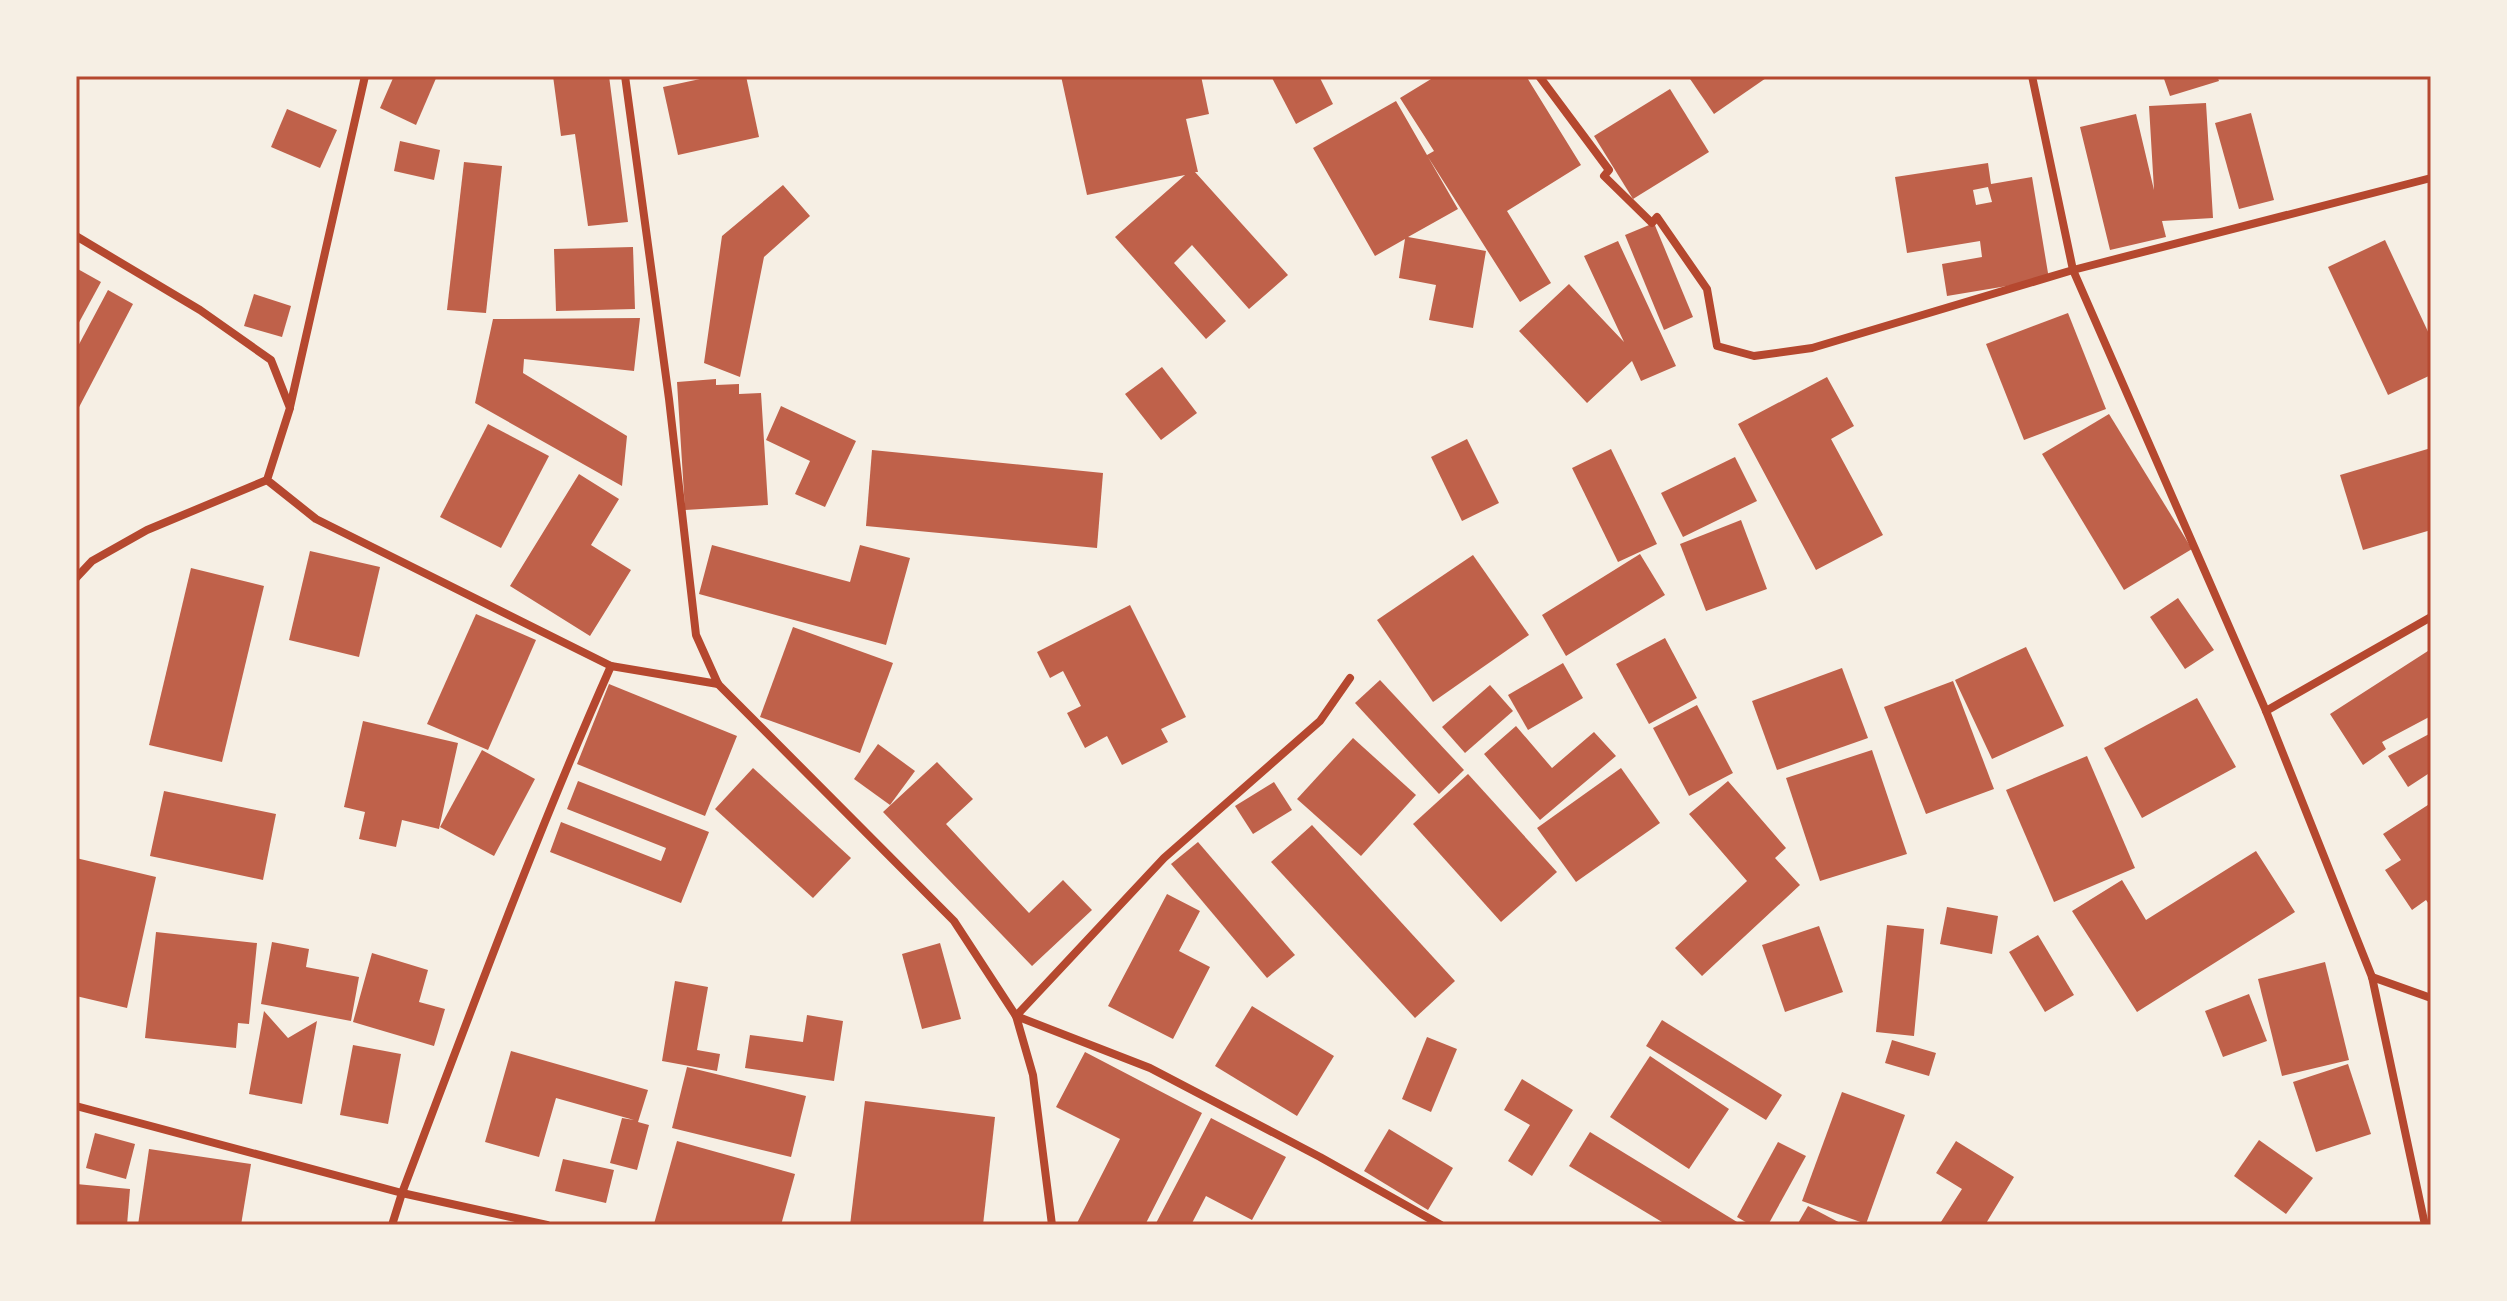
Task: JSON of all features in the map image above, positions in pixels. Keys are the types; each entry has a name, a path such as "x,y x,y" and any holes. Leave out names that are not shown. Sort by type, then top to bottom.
{"street":[{"path":"76,578 92,561 147,530 267,480 290,408 365,76"},
{"path":"625,76 669,399 696,635 718,684 954,921 1016,1016 1033,1075 1052,1225"},
{"path":"1539,76 1609,170 1604,176 1652,223 1657,217 1707,289 1717,346 1754,356 1812,348 2073,270 2431,178"},
{"path":"2032,76 2073,270 2266,711 2372,977 2425,1225"},
{"path":"76,236 200,310 271,360 290,408"},
{"path":"267,480 316,519 611,666 718,684"},
{"path":"2266,711 2431,617"},
{"path":"392,1225 572,755 611,666"},
{"path":"1016,1016 1164,858 1320,721 1350,678"},
{"path":"2372,977 2431,998"},
{"path":"1016,1016 1150,1068 1441,1225"},
{"path":"76,1106 402,1193 547,1225"}],"building":[{"path":"394,76 437,76 416,125 380,108"},
{"path":"553,76 609,76 628,222 588,226 575,134 561,136"},
{"path":"714,76 746,76 759,137 678,155 663,87"},
{"path":"1061,76 1201,76 1209,114 1186,119 1198,172 1195,172 1288,275 1249,309 1192,245 1174,263 1226,321 1206,339 1115,237 1185,175 1087,195"},
{"path":"1271,76 1319,76 1333,104 1296,124"},
{"path":"1436,76 1526,76 1581,165 1507,211 1551,283 1520,302 1428,157 1458,209 1408,237 1486,251 1473,328 1429,320 1436,285 1399,278 1405,239 1375,256 1313,148 1396,101 1427,155 1434,151 1400,98"},
{"path":"1688,76 1769,76 1714,114"},
{"path":"2163,76 2217,76 2219,81 2170,96"},
{"path":"1670,89 1709,152 1633,199 1594,136"},
{"path":"2206,103 2213,218 2162,221 2166,237 2110,250 2080,127 2136,114 2154,190 2149,106"},
{"path":"287,109 337,130 320,168 271,147"},
{"path":"2251,113 2274,200 2239,209 2215,123"},
{"path":"400,141 440,150 434,180 394,171"},
{"path":"464,162 502,166 486,313 447,310"},
{"path":"1988,163 1991,184 2032,177 2049,279 1947,296 1942,264 1982,257 1980,241 1907,253 1895,177","holes":["1988,187 1992,202 1976,205 1973,190"]},
{"path":"783,185 810,216 764,257 740,377 704,363 722,236"},
{"path":"1654,223 1693,317 1664,330 1625,235"},
{"path":"2385,240 2431,338 2431,375 2388,395 2328,267"},
{"path":"1618,241 1676,366 1641,381 1632,361 1587,403 1519,331 1569,284 1624,342 1584,256"},
{"path":"633,247 635,309 556,311 554,249"},
{"path":"76,268 101,282 76,328"},
{"path":"108,290 133,304 76,413 76,350"},
{"path":"254,294 291,306 282,337 244,326"},
{"path":"2068,313 2106,409 2024,440 1986,344"},
{"path":"640,318 634,371 524,359 523,373 627,436 622,486 475,403 493,319"},
{"path":"1162,367 1197,413 1161,440 1125,394"},
{"path":"1827,377 1854,426 1831,439 1883,535 1816,570 1738,424"},
{"path":"716,379 716,385 739,384 739,394 761,393 768,505 685,510 677,382"},
{"path":"781,406 856,441 825,507 795,494 810,461 766,440"},
{"path":"2109,414 2192,549 2124,590 2042,454"},
{"path":"488,424 549,456 501,548 440,517"},
{"path":"1467,439 1499,503 1462,521 1431,457"},
{"path":"2431,448 2431,530 2363,550 2340,475"},
{"path":"1611,449 1657,544 1618,562 1572,468"},
{"path":"872,450 1103,473 1097,548 866,526"},
{"path":"1735,457 1757,501 1683,537 1661,493"},
{"path":"579,474 619,499 591,545 631,570 590,636 510,586"},
{"path":"1741,520 1767,589 1706,611 1680,544"},
{"path":"712,545 850,582 860,545 910,558 886,645 699,594"},
{"path":"310,551 380,567 359,657 289,640"},
{"path":"1640,554 1665,595 1566,656 1542,615"},
{"path":"1473,555 1529,635 1433,702 1377,620"},
{"path":"191,568 264,586 222,762 149,745"},
{"path":"2178,598 2214,650 2185,669 2150,617"},
{"path":"1130,605 1186,717 1161,729 1168,742 1122,765 1107,736 1085,748 1067,713 1081,706 1063,671 1050,678 1037,652"},
{"path":"476,614 536,640 488,750 427,724"},
{"path":"793,627 893,663 860,753 760,717"},
{"path":"1665,638 1697,698 1649,724 1616,664"},
{"path":"2026,647 2064,726 1992,759 1955,680"},
{"path":"2431,649 2431,716 2382,742 2386,749 2363,765 2330,714"},
{"path":"1563,663 1583,698 1528,730 1508,695"},
{"path":"1842,668 1868,738 1777,770 1752,701"},
{"path":"1380,680 1464,770 1439,794 1355,703"},
{"path":"1953,681 1994,789 1926,814 1884,707"},
{"path":"609,684 737,736 705,816 577,764"},
{"path":"1490,685 1513,711 1465,753 1442,727"},
{"path":"2197,698 2236,767 2142,818 2104,748"},
{"path":"1697,705 1733,773 1689,796 1653,728"},
{"path":"363,721 458,743 439,829 402,820 396,847 359,839 365,812 344,807"},
{"path":"1516,726 1552,768 1594,732 1616,756 1540,820 1484,754"},
{"path":"2431,733 2431,772 2408,787 2388,756"},
{"path":"1353,738 1416,795 1361,856 1297,799"},
{"path":"878,744 915,771 890,805 854,779"},
{"path":"482,750 535,779 494,856 440,827"},
{"path":"1872,750 1907,854 1820,881 1786,778"},
{"path":"2087,756 2135,868 2054,902 2006,790"},
{"path":"937,762 973,799 946,824 1029,913 1063,880 1092,910 1032,966 883,812"},
{"path":"753,768 851,858 813,898 715,809"},
{"path":"1621,768 1660,823 1576,882 1537,828"},
{"path":"1468,774 1557,872 1501,922 1413,824"},
{"path":"578,781 709,832 681,903 550,852 561,822 661,861 666,848 567,809"},
{"path":"1728,781 1786,848 1775,858 1800,885 1702,976 1675,948 1747,881 1689,814"},
{"path":"1274,782 1292,810 1253,834 1235,806"},
{"path":"164,791 276,814 263,880 150,856"},
{"path":"2431,803 2431,907 2426,900 2412,910 2385,870 2401,860 2383,834"},
{"path":"1312,825 1455,981 1415,1018 1271,862"},
{"path":"1198,842 1295,955 1267,978 1171,864"},
{"path":"2256,851 2295,912 2137,1012 2072,911 2122,880 2146,920"},
{"path":"76,858 156,877 127,1008 76,996"},
{"path":"1167,894 1200,911 1179,951 1210,967 1173,1039 1108,1006"},
{"path":"1947,907 1998,916 1992,954 1940,944"},
{"path":"1887,925 1924,929 1914,1036 1876,1032"},
{"path":"1819,926 1843,992 1785,1012 1762,945"},
{"path":"156,932 257,943 249,1024 238,1023 236,1048 145,1038"},
{"path":"2038,935 2074,995 2045,1012 2009,952"},
{"path":"272,942 309,949 306,967 359,977 351,1021 261,1004"},
{"path":"940,943 961,1019 922,1029 902,954"},
{"path":"372,953 428,970 419,1002 445,1009 434,1046 353,1022"},
{"path":"2325,962 2349,1060 2282,1076 2258,979"},
{"path":"675,981 708,987 697,1050 720,1054 717,1071 662,1061"},
{"path":"2249,994 2267,1041 2223,1057 2205,1011"},
{"path":"1252,1006 1334,1056 1297,1116 1215,1066"},
{"path":"264,1011 288,1038 317,1021 302,1104 249,1094"},
{"path":"807,1015 843,1021 834,1081 745,1068 750,1035 803,1042"},
{"path":"1662,1020 1782,1095 1766,1120 1646,1046"},
{"path":"1427,1037 1457,1049 1431,1112 1402,1099"},
{"path":"1892,1040 1936,1053 1929,1076 1885,1063"},
{"path":"353,1045 401,1054 388,1124 340,1115"},
{"path":"511,1051 648,1090 638,1122 649,1125 637,1170 610,1163 622,1118 634,1120 556,1098 539,1157 485,1142"},
{"path":"1085,1052 1202,1113 1145,1225 1077,1223 1120,1139 1056,1107"},
{"path":"1650,1056 1729,1109 1689,1169 1610,1117"},
{"path":"2348,1064 2371,1134 2316,1152 2293,1082"},
{"path":"687,1067 806,1096 791,1157 672,1128"},
{"path":"1522,1079 1573,1110 1532,1176 1508,1161 1530,1125 1504,1110"},
{"path":"1842,1092 1905,1115 1866,1224 1802,1201"},
{"path":"865,1101 995,1117 983,1225 850,1225"},
{"path":"1211,1118 1286,1157 1252,1220 1206,1196 1191,1225 1155,1225"},
{"path":"1389,1129 1453,1168 1428,1210 1364,1171"},
{"path":"1590,1132 1742,1225 1667,1225 1569,1166"},
{"path":"95,1133 135,1144 126,1179 86,1168"},
{"path":"2259,1140 2313,1178 2286,1214 2234,1176"},
{"path":"677,1141 795,1174 781,1225 654,1224"},
{"path":"1956,1141 2014,1177 1985,1225 1939,1225 1962,1189 1936,1173"},
{"path":"1778,1142 1806,1156 1768,1225 1751,1225 1737,1217"},
{"path":"149,1149 251,1164 241,1225 138,1225"},
{"path":"563,1159 614,1170 606,1203 555,1191"},
{"path":"76,1184 130,1189 127,1225 76,1225"},
{"path":"1808,1206 1844,1225 1797,1225"}]}
